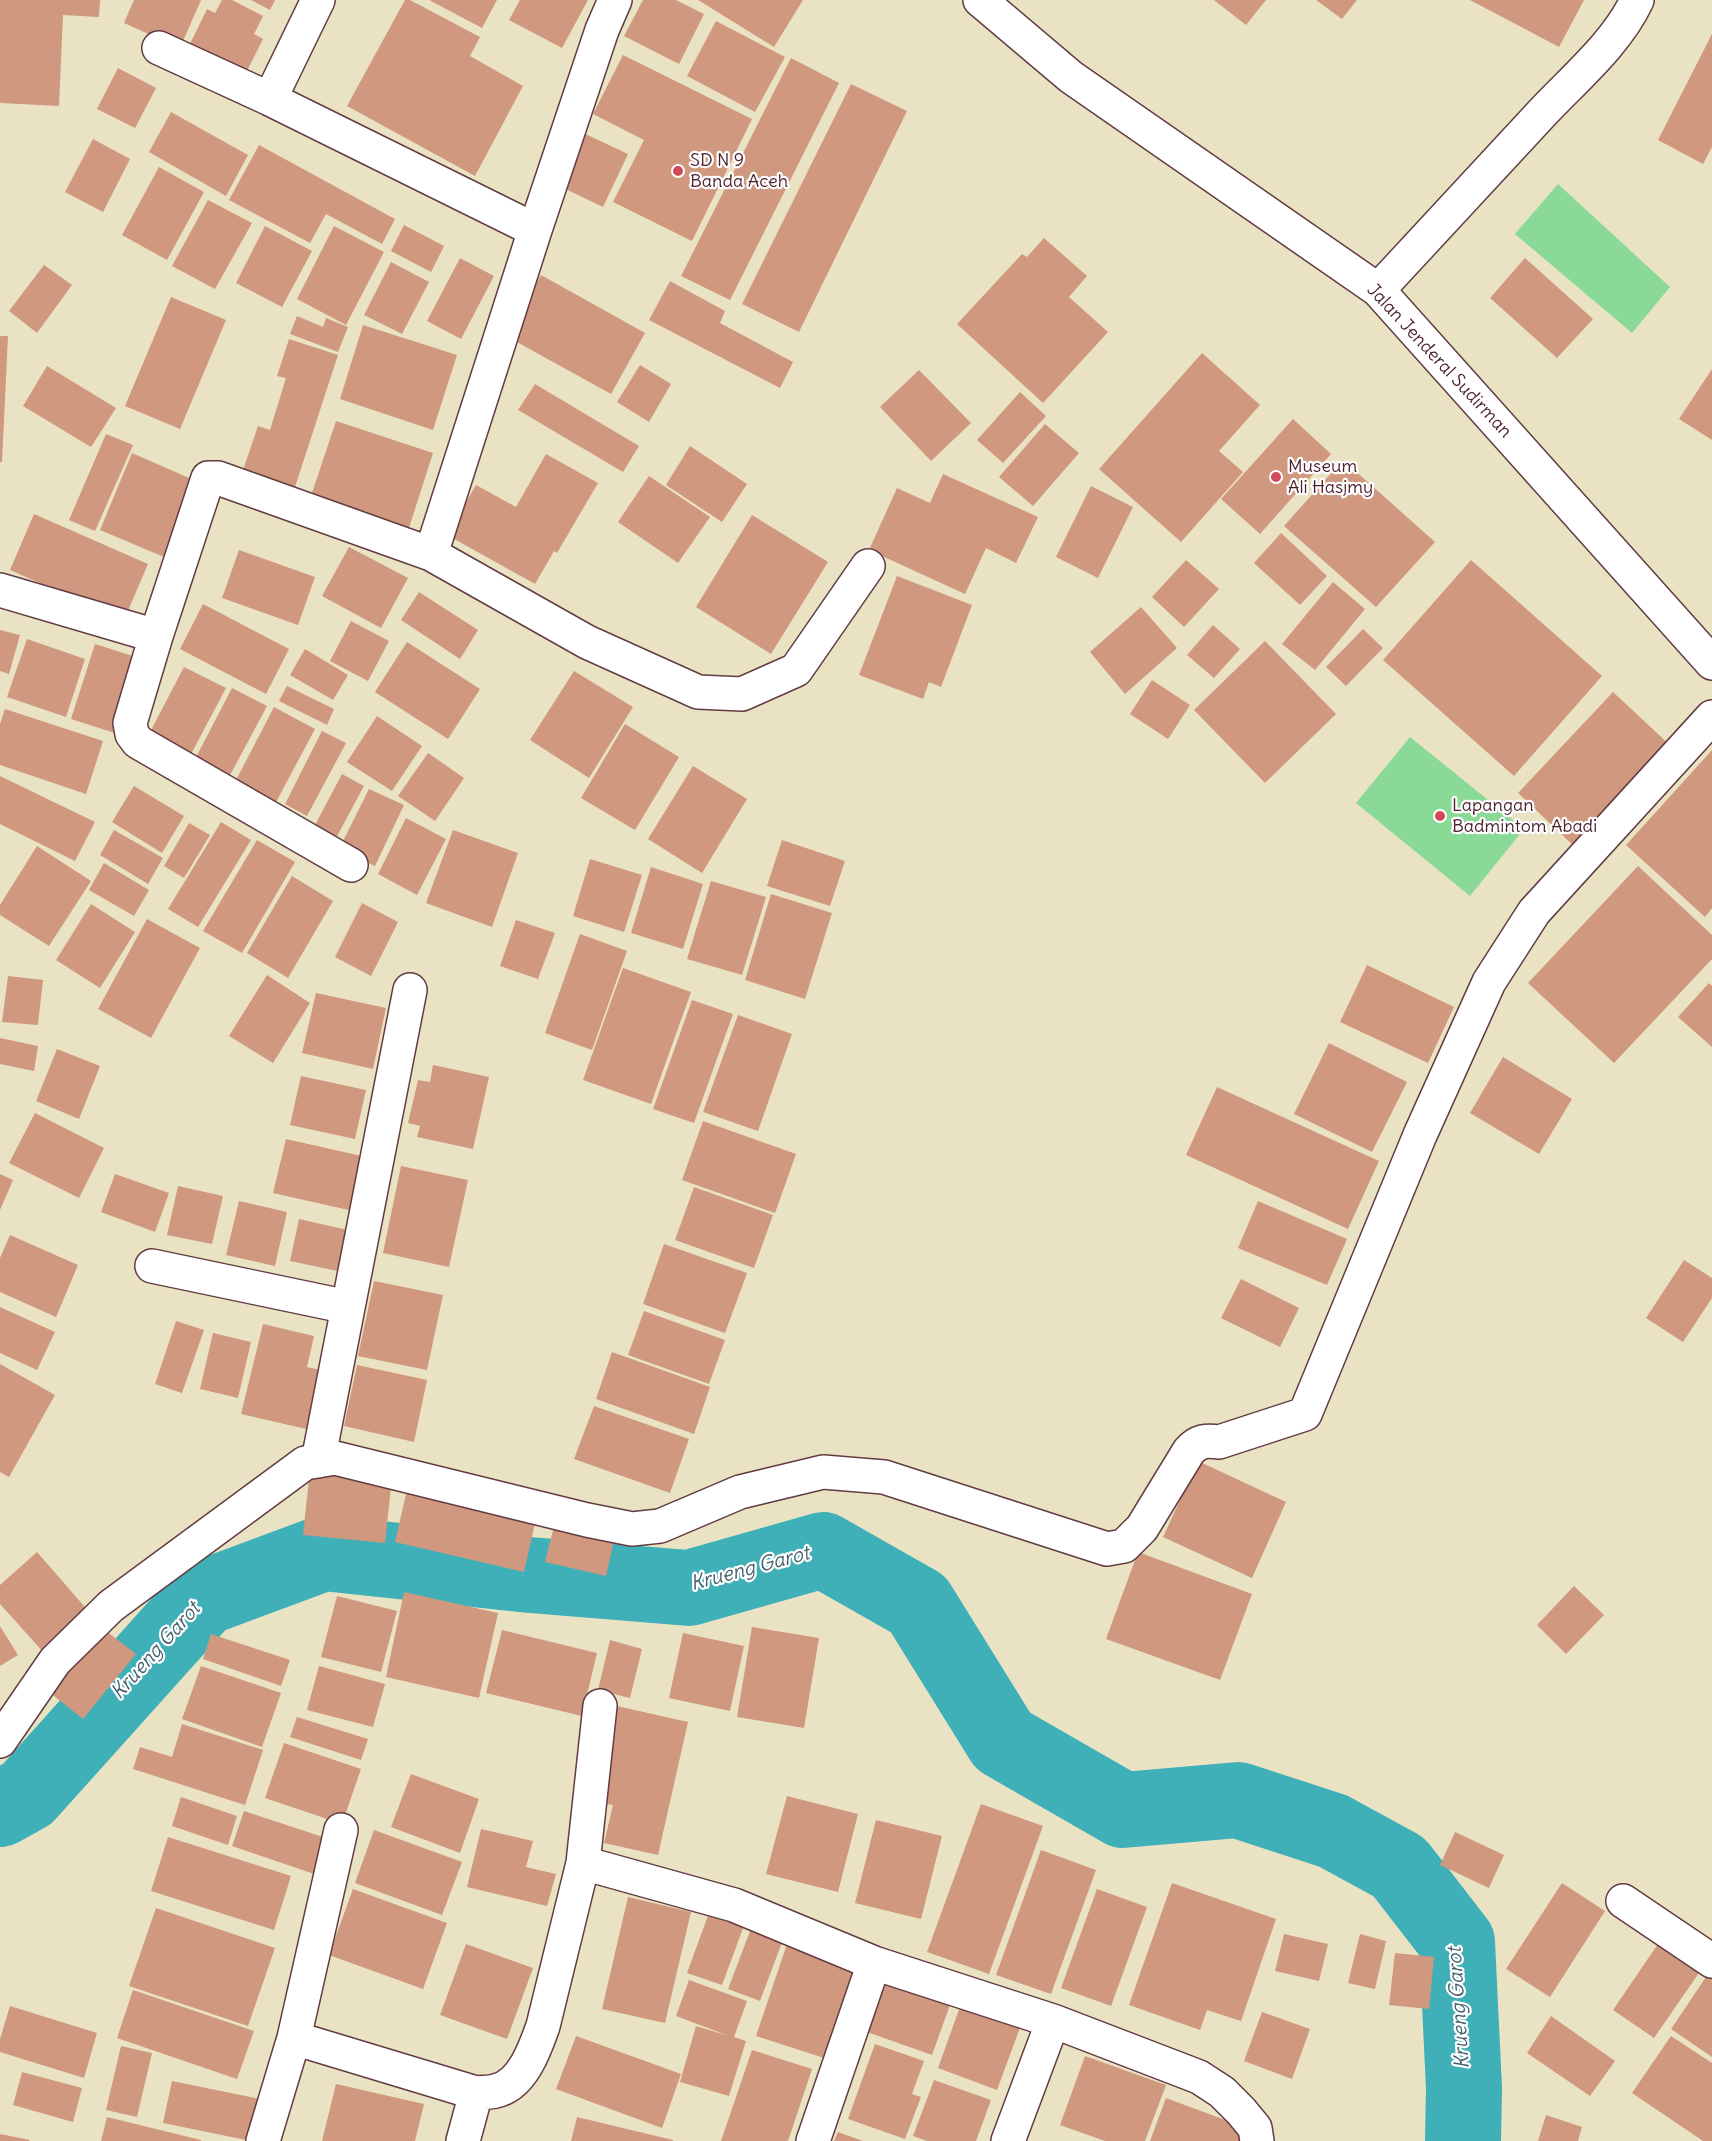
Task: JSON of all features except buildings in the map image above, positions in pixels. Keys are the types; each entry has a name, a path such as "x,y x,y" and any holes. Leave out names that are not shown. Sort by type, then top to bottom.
{"street":[{"path":"270,99 318,0"},
{"path":"431,554 535,230 602,30 615,0"},
{"name":"Jalan Jenderal Sudirman","path":"980,0 1071,77 1378,290 1712,663"},
{"path":"1378,290 1590,64 1630,14 1637,0"},
{"path":"159,48 270,99 535,230"},
{"path":"351,865 138,742 132,734 130,723 208,478 218,478 431,554 587,642 698,693 742,694 796,670 868,566"},
{"path":"0,590 156,636"},
{"path":"0,1741 55,1661 111,1606 305,1463 335,1458 632,1529 660,1526 740,1492 823,1472 884,1477 1107,1549 1124,1546 1142,1528 1194,1445 1208,1440 1219,1442 1305,1414 1420,1135 1489,982 1534,912 1712,717"},
{"path":"318,1461 410,990"},
{"path":"152,1266 348,1307"},
{"path":"294,2038 476,2093 497,2091 509,2085 526,2067 543,2026 583,1863 600,1706"},
{"path":"263,2141 294,2038 341,1830"},
{"path":"583,1863 734,1905 874,1963 1053,2021 1199,2077 1222,2092 1241,2111 1255,2128 1257,2141"},
{"path":"1623,1901 1712,1961"},
{"path":"813,2141 874,1963"},
{"path":"1008,2141 1053,2021"},
{"path":"463,2141 476,2093"}],"green space":[{"path":"1558,184 1670,287 1632,333 1515,234"},
{"name":"Lapangan Badmintom Abadi","path":"1410,737 1524,829 1470,896 1356,803"}],"waterway":[{"name":"Krueng Garot","path":"0,1809 27,1794 203,1598 324,1553 530,1575 689,1588 823,1550 918,1604 1003,1741 1123,1810 1238,1800 1333,1831 1399,1867 1457,1942 1464,2088 1463,2141"}],"place":[{"name":"SD N 9 Banda Aceh","path":"678,171"},
{"name":"Museum Ali Hasjmy","path":"1276,477"},
{"name":"Lapangan Badmintom Abadi","path":"1440,816"}]}
